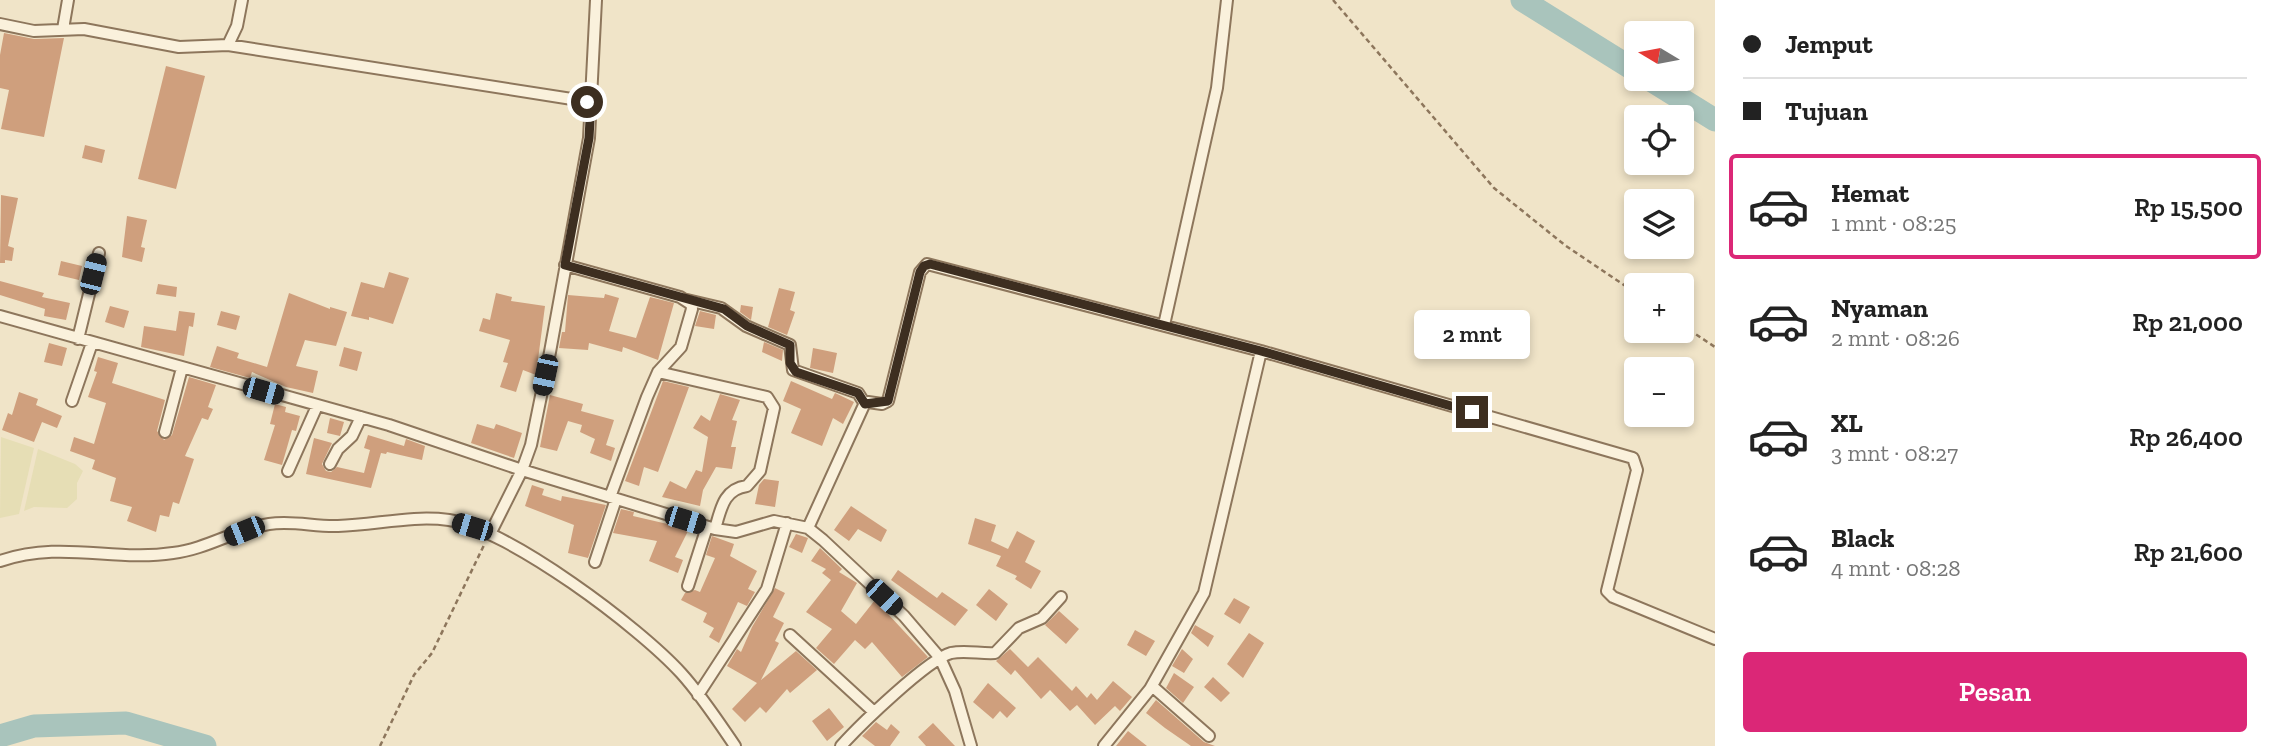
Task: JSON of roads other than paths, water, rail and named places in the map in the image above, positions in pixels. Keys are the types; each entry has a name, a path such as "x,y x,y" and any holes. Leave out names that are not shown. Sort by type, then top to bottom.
{"street":[{"path":"63,29 68,0"},
{"path":"228,45 237,26 242,0"},
{"path":"490,534 522,470 531,445 589,138 596,0"},
{"path":"1164,326 1217,88 1227,0"},
{"path":"0,24 34,31 84,29 179,47 228,45 591,102"},
{"path":"78,339 99,253"},
{"path":"865,404 888,401 920,272 927,264 1261,351 1633,458 1637,462 1637,470 1606,584 1607,591 1613,597 1715,639"},
{"path":"565,265 721,308 747,326 790,345 793,370 858,393 865,404"},
{"path":"595,562 613,498 658,372 676,353 686,336 692,312 687,300"},
{"path":"0,316 317,406 361,416 522,470 711,528 736,531 767,522 808,528 904,616 940,659 955,691 971,746"},
{"path":"72,401 92,342"},
{"path":"1104,746 1152,686 1208,580 1261,351"},
{"path":"164,432 182,368"},
{"path":"658,372 767,397 774,408 760,471 747,486 734,488 728,493 688,586"},
{"path":"808,528 865,404"},
{"path":"288,471 317,406"},
{"path":"330,464 338,449 352,436 361,416"},
{"path":"0,561 52,550 170,554 196,550 269,524 337,526 408,518 445,520 490,534 579,589 642,635 681,673 734,746"},
{"path":"698,695 767,589 780,554 787,523"},
{"path":"842,746 874,712 940,659 957,653 995,653 1019,628 1042,618 1061,597"},
{"path":"790,635 874,712"},
{"path":"1152,686 1209,736"}],"waterway":[{"path":"1522,0 1624,64"},
{"path":"1668,91 1715,120"},
{"path":"0,736 34,726 126,723 205,746"}]}
